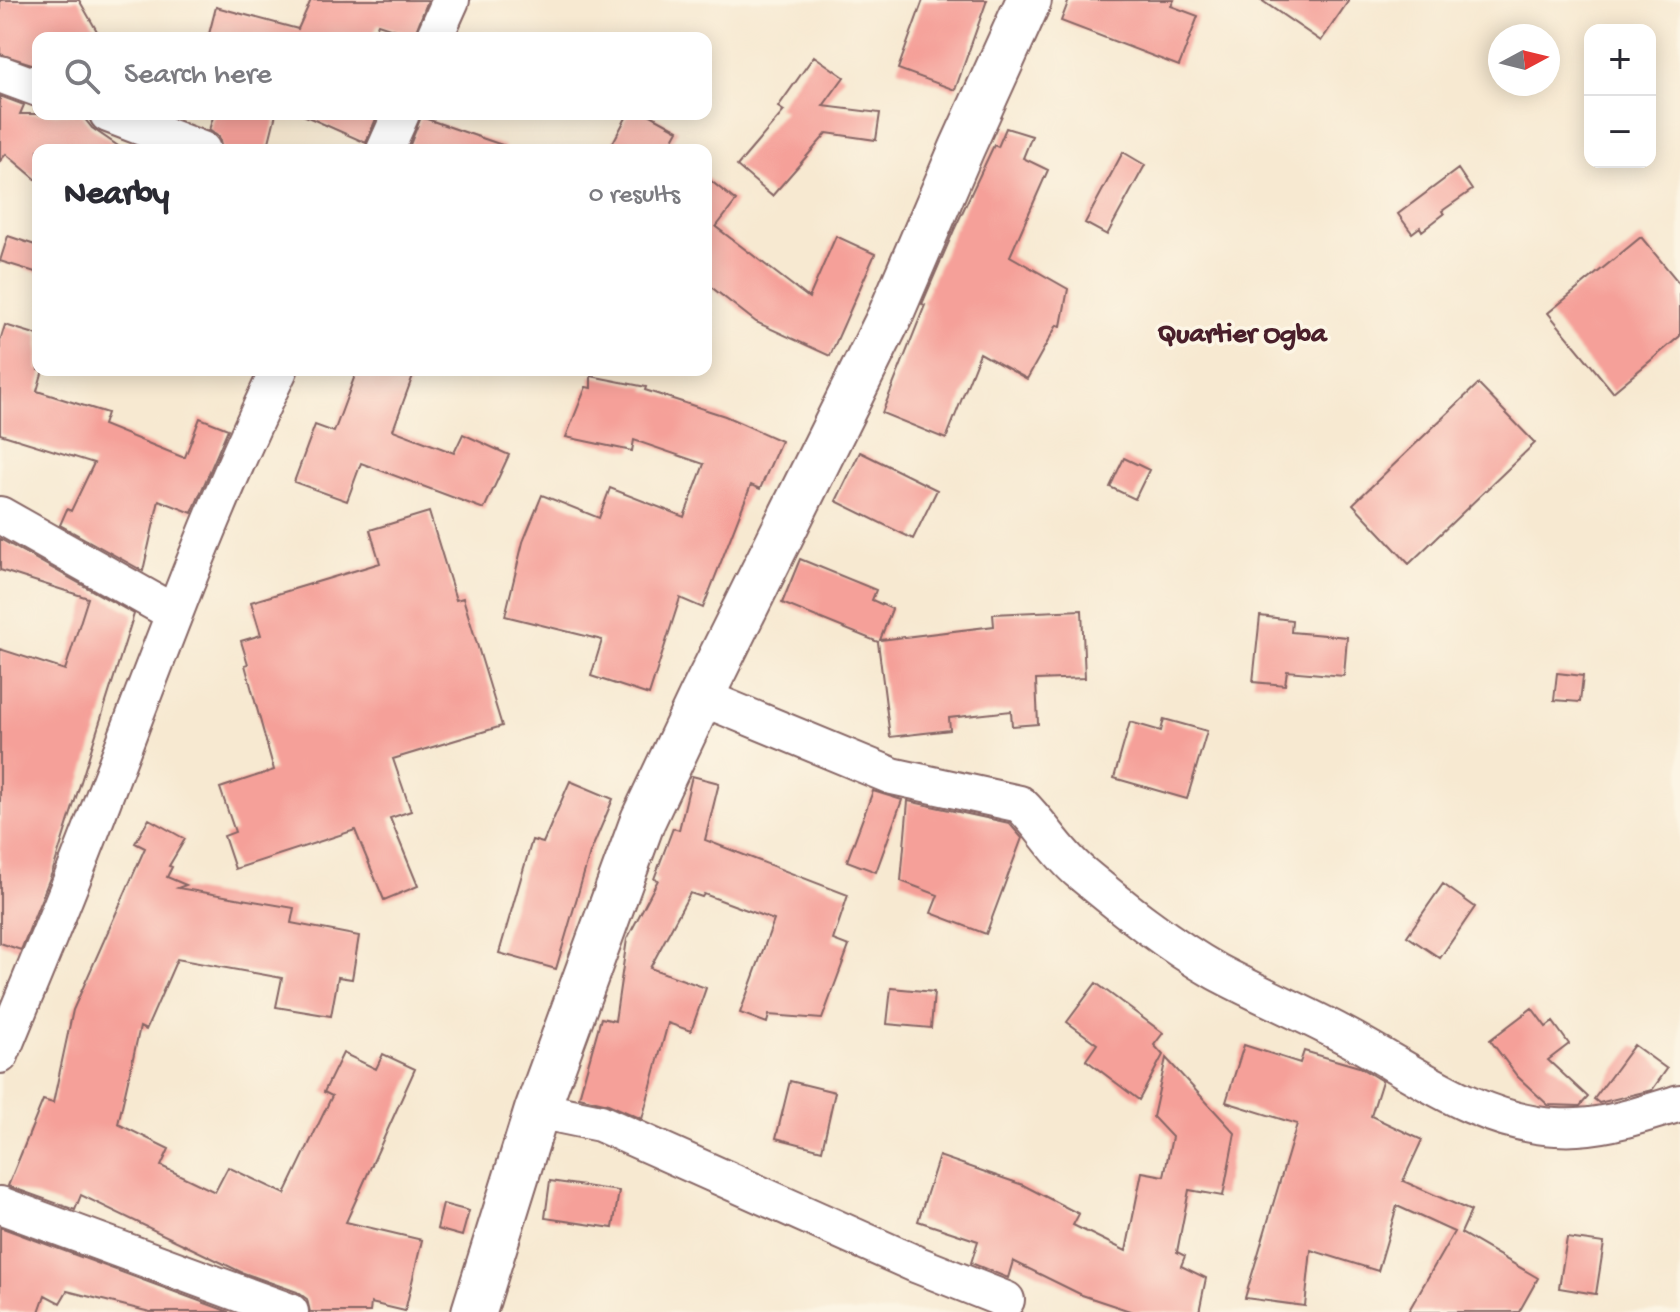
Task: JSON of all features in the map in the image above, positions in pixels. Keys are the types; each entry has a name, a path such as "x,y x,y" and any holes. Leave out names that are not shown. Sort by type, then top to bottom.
{"main road":[{"path":"474,1312 537,1110 643,820 890,316 1029,0"}],"street":[{"path":"437,32 451,0"},
{"path":"0,74 32,86"},
{"path":"124,120 186,144"},
{"path":"388,144 398,120"},
{"path":"0,1055 78,865 174,613 276,376"},
{"path":"0,515 174,613"},
{"path":"701,697 892,776 1020,804 1078,871 1156,930 1215,970 1343,1035 1455,1100 1496,1115 1553,1127 1596,1126 1680,1103"},
{"path":"537,1110 600,1123 918,1265 1006,1300"},
{"path":"0,1205 290,1312"}],"building":[{"path":"0,0 79,0 98,32 32,32 32,64 0,54"},
{"path":"311,0 428,0 416,32 402,32 378,24 375,32 210,32 216,7 298,29"},
{"path":"923,0 987,0 955,90 898,69"},
{"path":"1069,0 1174,0 1171,6 1198,16 1179,66 1061,21"},
{"path":"1261,0 1349,0 1321,41"},
{"path":"814,56 844,77 823,106 880,113 876,140 827,133 772,196 737,166 784,111 778,107"},
{"path":"0,96 24,105 20,114 32,114 32,120 86,120 115,144 32,144 32,176 6,154 0,161"},
{"path":"212,120 274,120 268,144 221,144 219,137 209,130"},
{"path":"314,120 376,120 366,143"},
{"path":"420,120 430,120 499,144 410,144"},
{"path":"625,120 660,120 678,130 670,144 612,144"},
{"path":"1006,128 1032,136 1023,158 1048,170 1010,256 1068,289 1061,326 1057,325 1027,379 980,353 946,439 882,413 925,305 922,304 954,230 994,145 998,147"},
{"path":"1123,152 1145,165 1107,235 1085,223"},
{"path":"1458,169 1472,190 1442,211 1444,214 1422,231 1420,227 1412,233 1398,214"},
{"path":"712,182 736,201 716,227 809,298 836,236 875,254 830,356 756,322 712,288"},
{"path":"8,236 32,244 32,271 0,261"},
{"path":"1641,237 1680,284 1680,336 1613,392 1548,313"},
{"path":"5,325 32,333 32,376 41,376 37,391 107,413 103,425 182,457 185,457 200,418 228,429 192,513 159,500 143,571 60,525 67,509 71,511 94,463 0,434 0,341"},
{"path":"355,376 413,376 393,430 454,453 463,434 509,455 484,509 361,463 347,501 294,482 315,425 334,432"},
{"path":"591,376 646,387 645,390 725,416 781,441 760,489 751,485 703,608 680,598 649,695 591,676 602,640 505,616 523,542 542,495 599,518 610,488 684,517 704,464 634,440 632,451 566,437 586,387 591,388"},
{"path":"1478,384 1535,443 1409,564 1353,504"},
{"path":"860,452 937,490 913,539 836,501"},
{"path":"1124,458 1149,470 1135,499 1110,487"},
{"path":"429,512 456,600 463,598 502,726 393,759 411,811 390,818 418,886 384,900 355,830 235,869 224,836 235,832 220,788 274,770 241,641 261,635 251,602 380,563 370,530"},
{"path":"0,539 134,614 53,870 21,950 0,943 0,649 65,670 88,598 0,570"},
{"path":"800,559 876,590 872,600 892,609 880,640 994,626 993,614 1082,610 1085,678 1036,680 1038,724 1012,726 1011,711 949,718 950,730 890,737 878,642 782,603"},
{"path":"1260,616 1292,620 1291,632 1347,637 1344,676 1287,671 1285,685 1253,682"},
{"path":"1557,673 1583,676 1580,702 1554,700"},
{"path":"1164,719 1207,731 1187,799 1114,778 1130,722 1161,731"},
{"path":"692,776 719,783 705,840 848,895 833,940 849,946 822,1019 769,1015 767,1023 740,1013 774,920 704,894 702,897 690,893 650,968 706,988 691,1031 668,1023 642,1119 608,1104 579,1097 601,1018 615,1021 627,939 658,880 654,879 673,828 679,830"},
{"path":"570,781 613,799 590,853 556,969 499,953 532,840 543,843"},
{"path":"873,791 902,800 876,872 847,861"},
{"path":"908,801 1009,823 1022,838 986,934 931,913 938,895 901,881"},
{"path":"149,819 185,839 169,866 172,867 167,877 186,885 178,888 294,908 291,923 359,936 352,979 338,977 331,1016 276,1007 282,978 177,959 146,1030 140,1027 118,1124 169,1149 161,1166 215,1192 228,1167 285,1194 332,1096 324,1092 343,1053 376,1069 383,1054 415,1069 346,1222 422,1240 405,1311 371,1303 370,1312 310,1312 307,1299 297,1292 241,1272 81,1195 75,1210 8,1186 43,1100 53,1103 73,1010 145,848 135,843"},
{"path":"1443,884 1475,907 1440,958 1407,936"},
{"path":"1096,983 1163,1033 1154,1045 1163,1055 1139,1100 1086,1060 1097,1044 1067,1022"},
{"path":"891,988 934,992 931,1028 887,1024"},
{"path":"1532,1008 1546,1027 1553,1022 1569,1044 1548,1060 1588,1097 1580,1106 1548,1105 1517,1076 1490,1040"},
{"path":"1244,1045 1300,1063 1304,1051 1359,1067 1382,1081 1371,1116 1422,1140 1403,1181 1471,1211 1461,1233 1538,1278 1519,1312 1408,1312 1454,1232 1397,1206 1378,1271 1311,1250 1305,1306 1245,1298 1297,1124 1226,1102"},
{"path":"1634,1045 1667,1069 1652,1090 1599,1103 1594,1099"},
{"path":"1166,1058 1235,1133 1223,1196 1189,1190 1177,1252 1185,1256 1181,1266 1206,1278 1199,1312 1133,1312 1082,1295 1013,1261 1008,1278 971,1263 978,1241 918,1221 939,1156 1023,1185 1079,1214 1073,1225 1126,1251 1142,1172 1164,1176 1172,1137 1153,1117"},
{"path":"790,1081 835,1092 822,1150 776,1138"},
{"path":"550,1181 619,1191 613,1228 545,1218"},
{"path":"443,1204 469,1211 462,1236 437,1229"},
{"path":"0,1227 229,1312 150,1312 67,1291 60,1303 45,1295 39,1312 0,1312"},
{"path":"1567,1238 1604,1243 1596,1294 1559,1288"}],"district":[{"name":"Quartier Ogba","path":"1242,335"}]}
